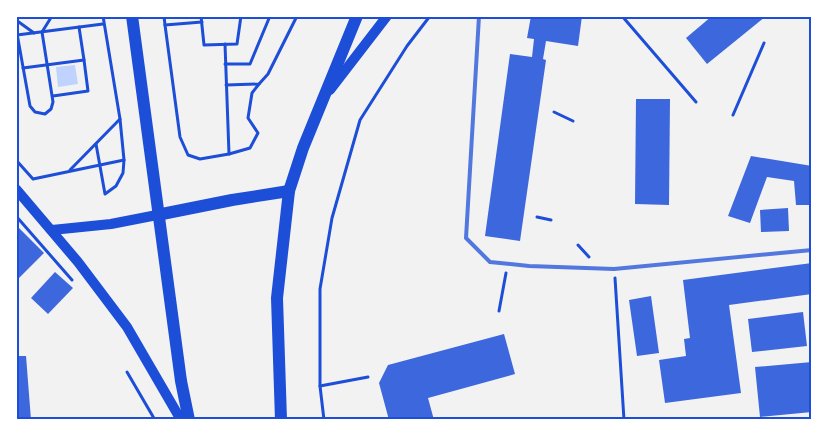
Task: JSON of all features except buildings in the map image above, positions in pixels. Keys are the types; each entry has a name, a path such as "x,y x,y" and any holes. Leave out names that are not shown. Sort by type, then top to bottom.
{"main road":[{"path":"132,16 157,215 181,381 189,420"},
{"path":"280,420 277,298 289,191 303,148 357,16"},
{"path":"325,96 387,16"},
{"path":"16,189 52,230 128,327 181,420"},
{"path":"52,230 111,224 232,200 289,191"}],"lane":[{"path":"479,16 466,238 490,262 614,269 812,250"}],"path":[{"path":"16,28 30,106 34,112 42,114 49,112 53,106 42,32 52,16"},
{"path":"96,144 105,194 116,186 123,173 124,160 120,119 103,16"},
{"path":"164,16 180,137 188,155 200,159 250,148 258,133 248,118 252,93 268,74 297,16"},
{"path":"201,16 204,45 237,44 241,16"},
{"path":"225,64 250,64 270,16"},
{"path":"324,420 320,386 320,289 332,218 360,120 407,46 430,16"},
{"path":"622,16 696,102"},
{"path":"16,20 34,33"},
{"path":"165,25 202,22"},
{"path":"17,35 104,24"},
{"path":"52,96 88,91 79,27"},
{"path":"733,115 764,43"},
{"path":"225,44 229,154"},
{"path":"23,68 84,60"},
{"path":"226,85 259,84"},
{"path":"554,112 573,120"},
{"path":"69,171 120,119"},
{"path":"16,160 33,179 124,160"},
{"path":"16,216 73,280"},
{"path":"537,218 551,220"},
{"path":"499,311 508,264"},
{"path":"614,269 624,420"},
{"path":"128,372 155,420"},
{"path":"320,386 368,377"}],"water":[{"path":"75,65 78,84 58,87 56,67"}]}
